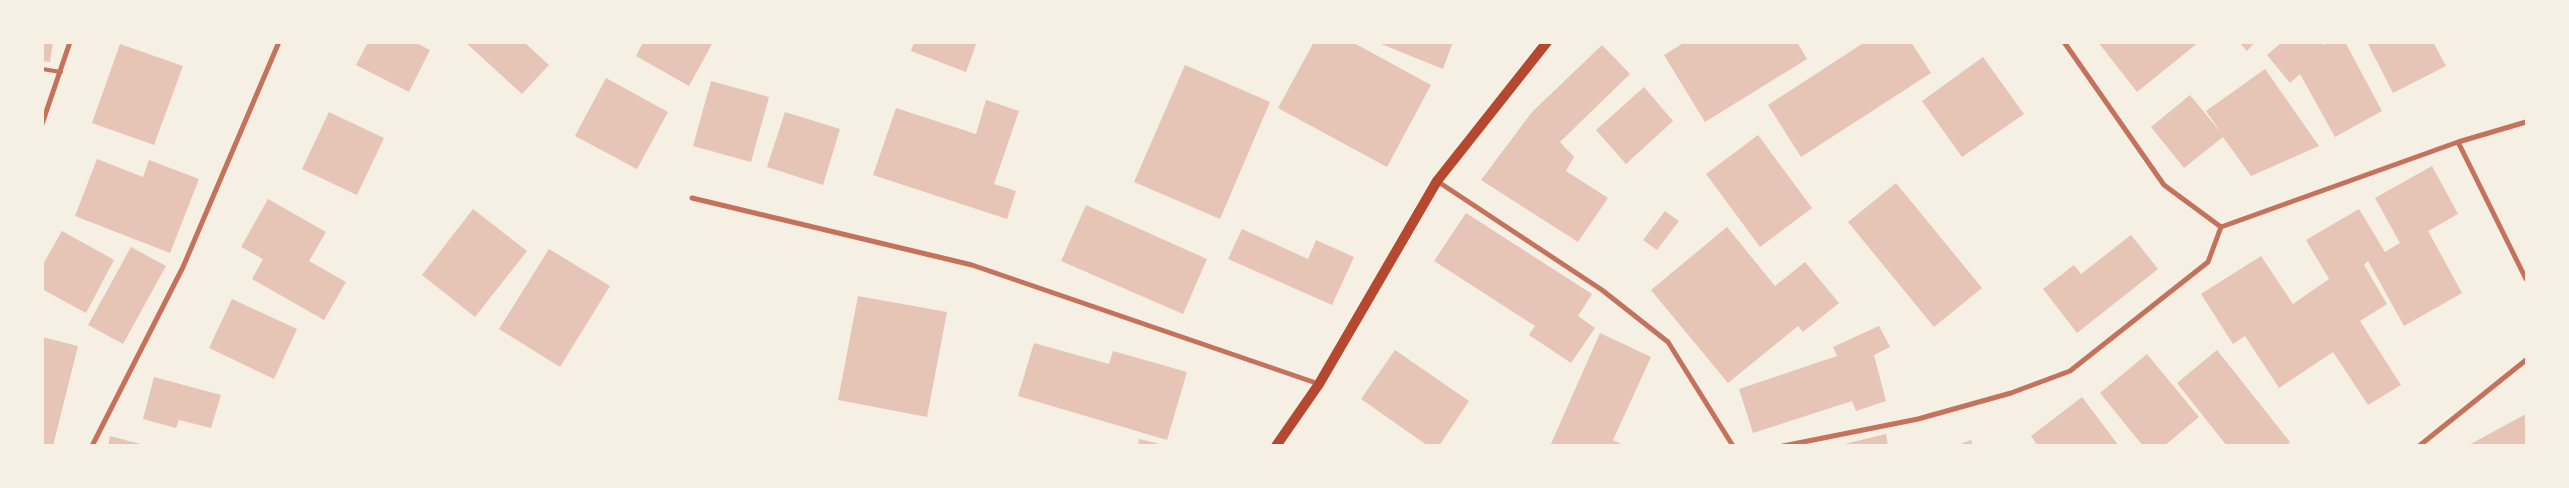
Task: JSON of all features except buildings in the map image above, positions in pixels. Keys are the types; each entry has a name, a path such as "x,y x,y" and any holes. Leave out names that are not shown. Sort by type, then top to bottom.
{"main road":[{"path":"1276,446 1319,384 1438,181 1547,42"}],"street":[{"path":"42,124 70,42"},
{"path":"92,446 183,267 279,42"},
{"path":"2064,42 2164,185 2221,227"},
{"path":"1783,446 1918,419 2011,393 2070,371 2208,262 2221,227 2458,142 2526,122"},
{"path":"2458,142 2526,279"},
{"path":"1438,181 1602,290 1668,342 1733,446"},
{"path":"692,198 972,265 1319,384"},
{"path":"2419,446 2526,360"}],"lane":[{"path":"42,70 61,72"}]}
